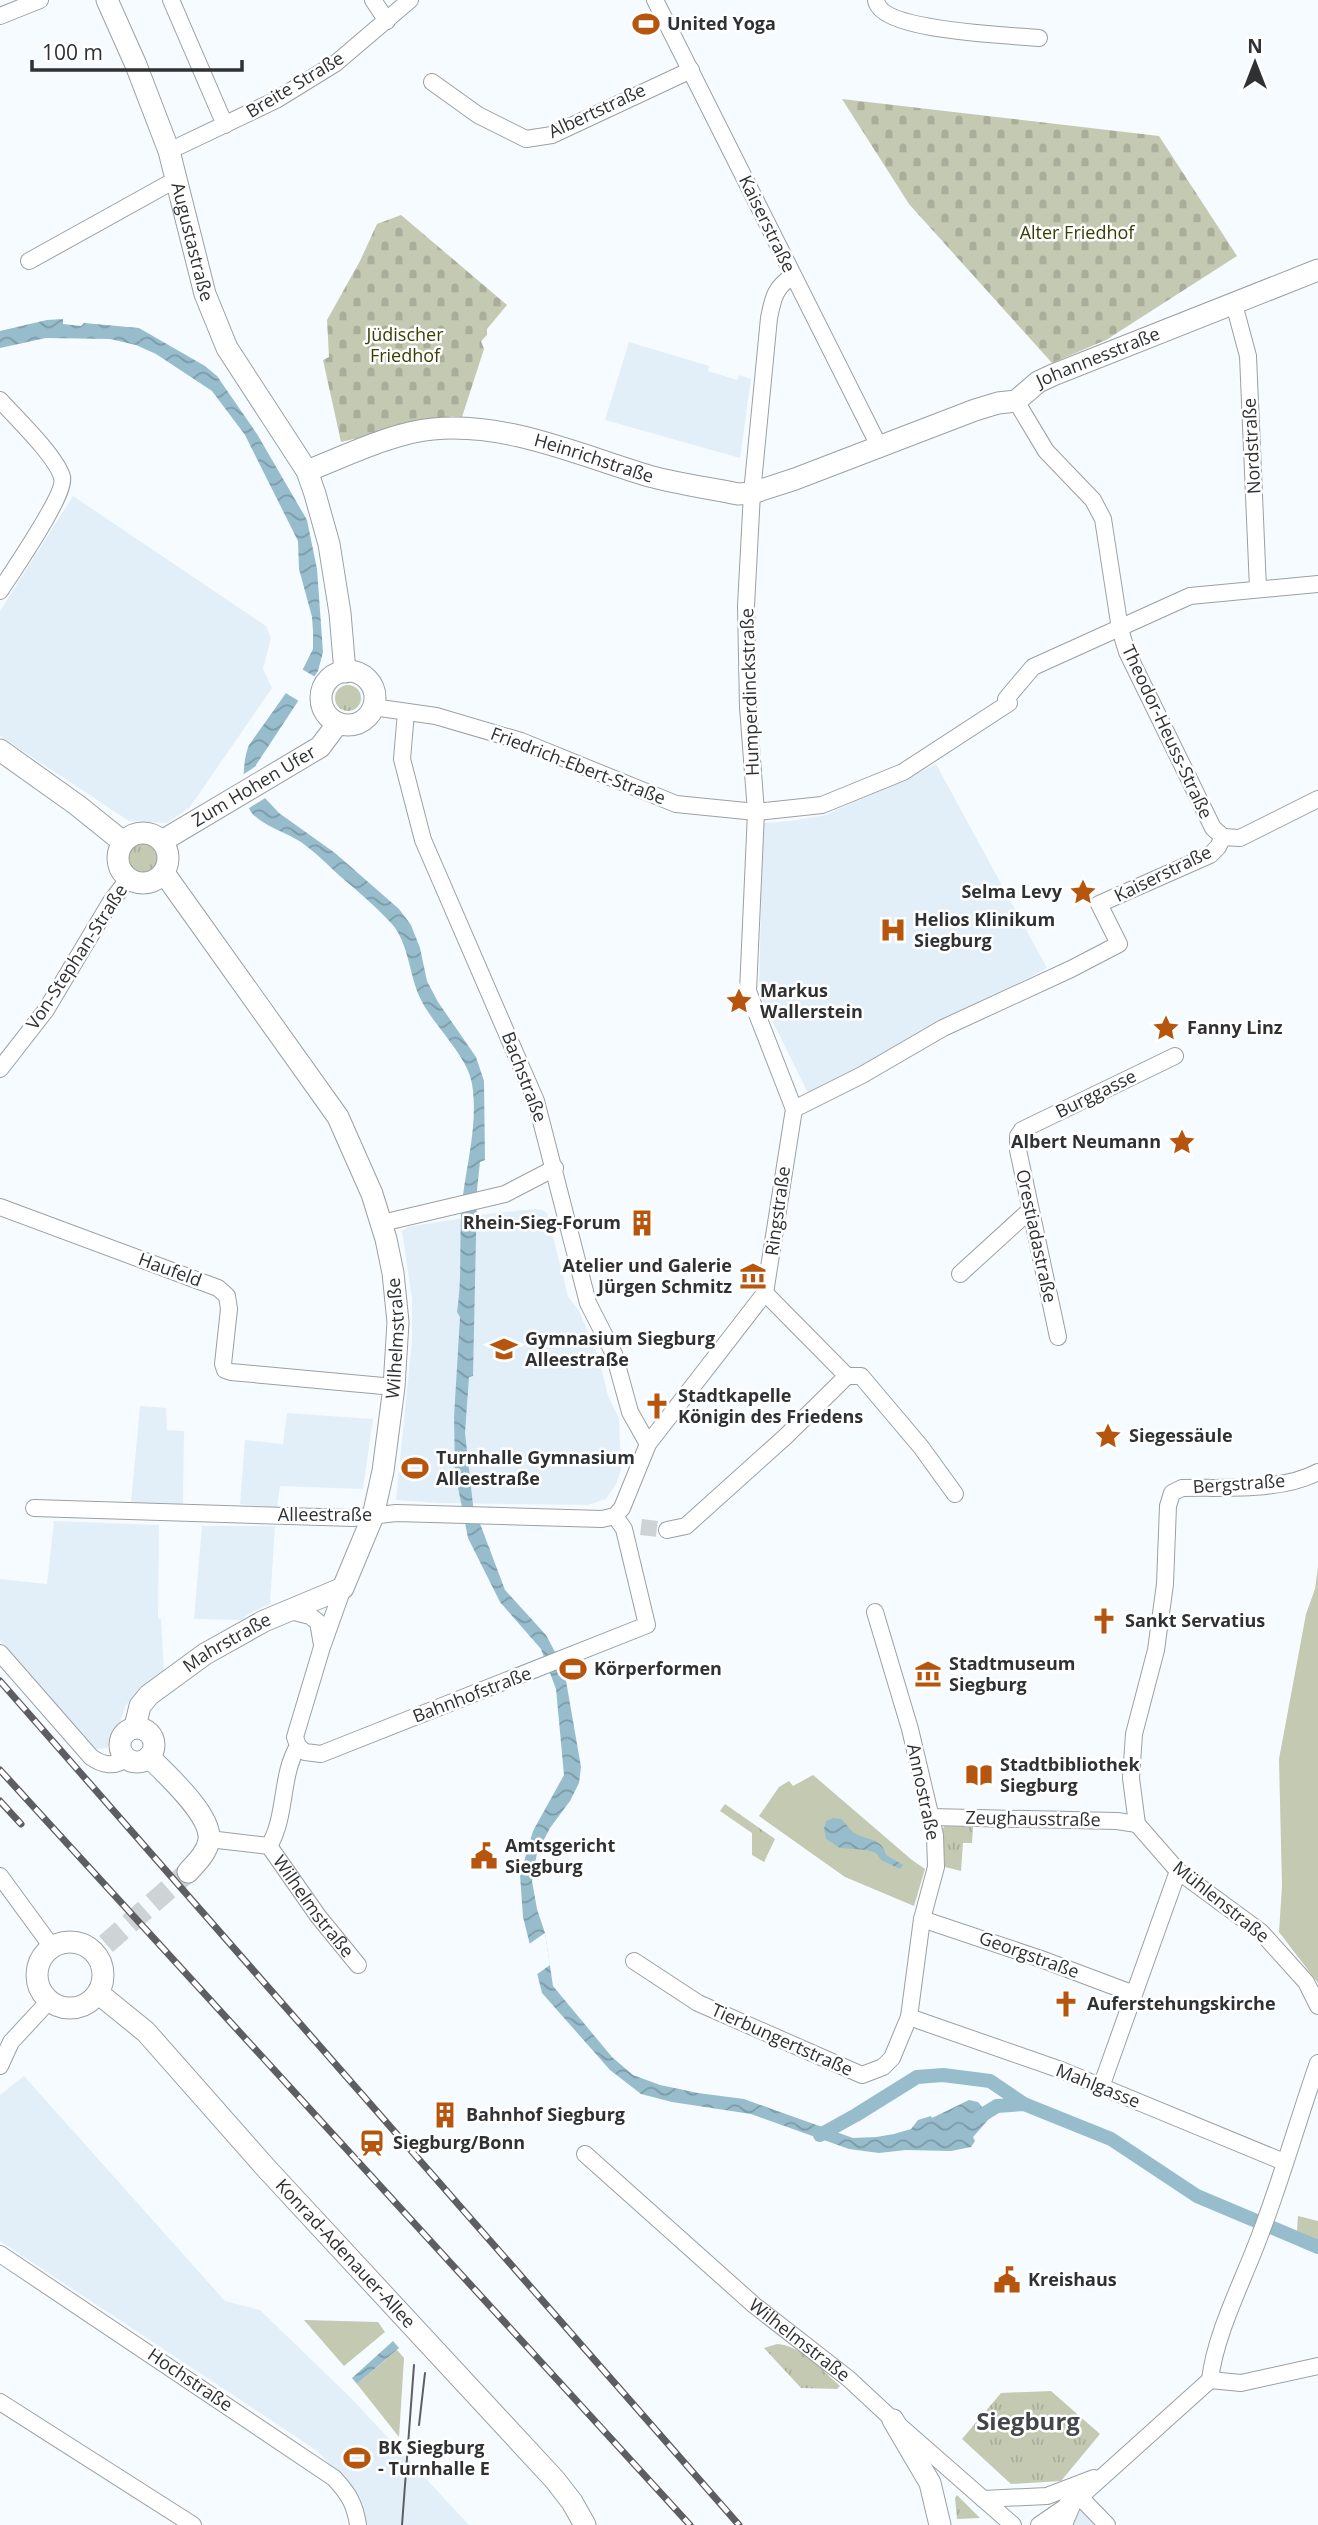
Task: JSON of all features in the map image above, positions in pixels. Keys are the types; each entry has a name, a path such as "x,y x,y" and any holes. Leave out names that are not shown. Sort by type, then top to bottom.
{"main road":[{"name":"Augustastraße","path":"107,0 136,65 169,151 205,295 227,348 307,471"},
{"name":"Johannesstraße","path":"880,448 975,410 1016,401 1038,382 1318,270"},
{"name":"Heinrichstraße","path":"307,471 377,444 429,429 472,427 504,432 654,477 738,494 752,493 880,448"},
{"path":"307,471 329,544 340,613 345,672"},
{"path":"345,672 359,674 366,679 373,692 373,706 362,721 350,725 338,723 326,715 321,693 329,679 345,672"},
{"name":"Zum Hohen Ufer","path":"162,841 320,747 338,723"},
{"path":"0,750 123,842"},
{"path":"141,833 156,836 162,841 168,853 164,873 151,883 135,883 128,879 119,866 118,857 123,842 141,833"},
{"name":"Wilhelmstraße","path":"164,873 338,1117 382,1223 393,1273 398,1322 394,1387 383,1471 373,1516 343,1588"},
{"name":"Mahrstraße","path":"135,1727 140,1706 158,1686 205,1654 264,1621 343,1588"},
{"path":"135,1727 146,1730 154,1738 154,1749 149,1757 137,1762 126,1758 120,1749 125,1732 135,1727"},
{"path":"149,1757 203,1818 209,1839 202,1856 188,1872"},
{"path":"61,1943 101,1949 103,1973 98,1993 80,2007 58,2007 48,2001 37,1984 36,1973 44,1954 52,1947 61,1943"},
{"name":"Konrad-Adenauer-Allee","path":"98,1993 146,2032 266,2168 555,2480 585,2525"},
{"path":"893,2420 930,2483 940,2525"},
{"path":"1061,2525 1075,2501"}],"street":[{"path":"0,16 40,0"},
{"path":"171,0 225,125"},
{"path":"373,0 387,21"},
{"name":"Breite Straße","path":"169,151 276,100 336,63 410,0"},
{"name":"Kaiserstraße","path":"655,0 880,448"},
{"path":"876,0 886,15 909,23 1039,38"},
{"name":"Albertstraße","path":"432,82 478,115 526,139 552,135 691,69"},
{"path":"29,261 175,180"},
{"name":"Humperdinckstraße","path":"793,276 780,284 774,293 772,304 752,493 746,606 748,707 756,812 748,991 794,1110"},
{"name":"Nordstraße","path":"1234,304 1248,356 1258,588"},
{"path":"0,400 51,458 62,476 63,486 0,591"},
{"name":"Theodor-Heuss-Straße","path":"1016,401 1046,451 1093,500 1103,519 1120,629 1127,652 1213,828 1223,837"},
{"name":"Friedrich-Ebert-Straße","path":"373,706 436,716 521,741 676,804 756,812 822,805 903,772 1007,701 1033,667 1190,596 1318,584"},
{"name":"Bachstraße","path":"405,712 401,759 423,840 536,1101 588,1303 614,1354 630,1412 648,1444"},
{"path":"1223,837 1240,838 1318,799"},
{"name":"Kaiserstraße","path":"794,1110 862,1076 943,1028 1119,944 1099,904 1210,855 1218,848 1223,837"},
{"name":"Von-Stephan-Straße","path":"0,1069 46,1010 110,903 128,879"},
{"name":"Burggasse","path":"1018,1136 1023,1130 1175,1056"},
{"name":"Ringstraße","path":"619,1522 648,1444 765,1293 794,1110"},
{"name":"Orestiadastraße","path":"1018,1136 1029,1211 1058,1336"},
{"path":"382,1223 505,1194 555,1168"},
{"name":"Haufeld","path":"0,1207 218,1288 227,1296 229,1309 223,1364 225,1370 394,1387"},
{"path":"960,1275 1029,1211"},
{"path":"765,1293 847,1376"},
{"path":"667,1530 686,1526 776,1446 847,1376 861,1376 921,1447 955,1494"},
{"name":"Bergstraße","path":"1137,1824 1131,1778 1134,1734 1160,1625 1168,1552 1168,1506 1172,1493 1182,1488 1268,1485 1308,1478 1318,1472"},
{"name":"Alleestraße","path":"34,1508 353,1518 397,1513 601,1519 641,1527"},
{"name":"Bahnhofstraße","path":"298,1746 305,1752 321,1754 647,1625 619,1522"},
{"name":"Wilhelmstraße","path":"343,1588 295,1737 298,1746 291,1758 277,1832 269,1846 318,1916 358,1965"},
{"path":"290,1611 310,1616 318,1622 322,1647"},
{"name":"Annostraße","path":"875,1612 910,1729 935,1835 936,1867 922,1919 909,2017"},
{"path":"0,1653 91,1757 105,1765 122,1762 126,1758"},
{"name":"Zeughausstraße","path":"930,1817 1117,1821 1137,1824"},
{"name":"Mühlenstraße","path":"1137,1824 1178,1871 1261,1932 1306,1982 1318,2006"},
{"path":"209,1839 269,1846"},
{"path":"1101,2087 1178,1871"},
{"path":"0,1876 52,1947"},
{"name":"Georgstraße","path":"922,1919 1134,1994"},
{"name":"Tierbungertstraße","path":"634,1961 698,2003 862,2075 883,2067 892,2058 909,2017"},
{"path":"0,2066 11,2042 48,2001"},
{"name":"Mahlgasse","path":"909,2017 1101,2087 1284,2162"},
{"path":"1040,2525 1075,2501 1210,2380 1215,2352 1268,2216 1318,2063"},
{"name":"Wilhelmstraße","path":"585,2154 754,2305 849,2379 1013,2525"},
{"name":"Hochstraße","path":"0,2254 324,2470 349,2494 358,2525"},
{"path":"1210,2380 1241,2383 1318,2367"},
{"path":"0,2402 193,2525"},
{"path":"983,2499 1047,2496 1109,2471"},
{"path":"1075,2501 1107,2525"}],"shaded area":[{"path":"629,342 709,366 708,371 737,380 739,375 751,379 740,458 605,420"},
{"path":"73,496 266,626 271,638 263,669 272,688 190,807 167,823 129,821 0,736 0,611"},
{"name":"Helios Klinikum Siegburg","path":"936,764 1047,968 809,1095 759,994 763,823 826,815"},
{"name":"Gymnasium Siegburg Alleestraße","path":"535,1209 547,1213 568,1296 579,1311 599,1358 608,1396 619,1418 621,1470 616,1484 606,1499 588,1505 396,1500 412,1340 412,1299 402,1231 408,1227"},
{"path":"140,1406 166,1408 167,1430 184,1431 183,1504 131,1503"},
{"path":"287,1413 373,1419 363,1489 280,1486 277,1508 240,1504 245,1440 283,1444"},
{"path":"54,1521 159,1525 158,1618 161,1619 164,1671 147,1682 126,1705 114,1739 107,1748 97,1749 88,1742 0,1641 0,1579 47,1584"},
{"path":"202,1526 275,1526 270,1604 241,1620 194,1619"},
{"path":"24,2076 225,2301 260,2310 352,2399 469,2525 367,2525 354,2489 316,2450 0,2241 0,2095"},
{"path":"1086,2506 1106,2525 1061,2525"}],"green space":[{"name":"Alter Friedhof","path":"842,99 1159,136 1237,256 1106,340 1052,363 909,204"},
{"name":"Jüdischer Friedhof","path":"401,215 507,305 487,329 487,335 481,341 484,349 462,417 452,416 341,442 323,360 329,357 327,320 377,224"},
{"path":"348,685 357,689 361,698 357,707 348,711 339,707 335,698 339,689"},
{"path":"143,844 153,848 157,858 153,868 143,872 133,868 129,858 133,848"},
{"path":"1318,1567 1318,1983 1279,1932 1282,1886 1279,1759 1306,1614 1315,1589"},
{"path":"813,1775 925,1869 914,1906 845,1877 759,1816 779,1787 789,1781 793,1786"},
{"path":"725,1804 775,1839 764,1862 752,1855 752,1833 720,1811"},
{"path":"945,1826 973,1827 972,1843 963,1843 961,1871 945,1867 942,1829"},
{"path":"1298,2216 1318,2221 1318,2241 1297,2231"},
{"path":"304,2320 378,2322 385,2332 344,2366"},
{"path":"777,2344 786,2345 803,2354 840,2386 837,2389 801,2388 764,2348"},
{"path":"397,2350 404,2358 399,2437 357,2384"},
{"path":"1051,2391 1100,2434 1061,2481 1011,2484 962,2439 1001,2393"},
{"path":"957,2495 980,2518 957,2519"}],"water":[{"path":"63,319 63,324 81,326 84,323 139,328 205,366 217,376 257,434 307,520 317,569 323,652 318,671 256,765 265,798 279,813 335,853 399,909 411,925 420,948 427,981 438,1002 476,1057 484,1081 485,1160 480,1162 477,1190 473,1376 469,1377 465,1433 473,1505 505,1590 546,1635 564,1669 581,1767 579,1783 570,1801 550,1828 537,1853 532,1881 545,1933 553,1986 612,2057 633,2075 660,2085 744,2099 853,2138 876,2137 911,2129 918,2120 931,2116 932,2118 969,2100 978,2102 985,2110 991,2105 995,2112 973,2137 975,2141 971,2147 951,2151 906,2150 879,2153 849,2149 751,2114 672,2102 641,2094 610,2070 542,1993 523,1917 520,1875 533,1831 564,1775 556,1689 541,1649 500,1602 468,1538 455,1472 454,1417 460,1317 457,1312 462,1209 474,1112 469,1073 420,998 402,941 392,924 301,842 255,817 245,797 245,760 249,745 303,669 313,649 313,631 312,617 299,569 298,541 245,435 212,391 156,354 136,345 110,339 46,338 0,348 0,331"},
{"path":"841,1819 858,1835 877,1842 886,1855 903,1865 900,1869 881,1860 876,1853 840,1848 826,1839 826,1821"},
{"path":"393,2341 399,2348 357,2384 352,2378"}],"pier":[{"path":"300,668 317,678 302,703 284,692"},
{"path":"259,764 267,797 246,810 241,776"},
{"path":"545,1933 550,1965 536,1975 529,1944"}],"waterway":[{"path":"820,2135 917,2077 943,2075 990,2081 1024,2104"},
{"path":"979,2117 997,2106 1024,2104 1111,2139 1197,2196 1318,2247"}],"tunnel":[{"path":"641,1527 667,1530"},
{"path":"106,1944 188,1872"}],"tram line":[{"path":"402,2525 414,2365"},
{"path":"419,2425 425,2373"}],"railway":[{"path":"0,1681 739,2525"},
{"path":"0,1770 690,2525"},
{"path":"0,1801 21,1824"}],"place":[{"name":"United Yoga","path":"646,24"},
{"name":"Selma Levy","path":"1083,892"},
{"name":"Helios Klinikum Siegburg","path":"893,930"},
{"name":"Markus Wallerstein","path":"739,1001"},
{"name":"Fanny Linz","path":"1166,1028"},
{"name":"Albert Neumann","path":"1182,1142"},
{"name":"Rhein-Sieg-Forum","path":"642,1223"},
{"name":"Atelier und Galerie Jürgen Schmitz","path":"753,1276"},
{"name":"Gymnasium Siegburg Alleestraße","path":"504,1349"},
{"name":"Stadtkapelle Königin des Friedens","path":"657,1406"},
{"name":"Siegessäule","path":"1108,1436"},
{"name":"Turnhalle Gymnasium Alleestraße","path":"415,1468"},
{"name":"Sankt Servatius","path":"1104,1621"},
{"name":"Körperformen","path":"573,1669"},
{"name":"Stadtmuseum Siegburg","path":"928,1674"},
{"name":"Stadtbibliothek Siegburg","path":"979,1775"},
{"name":"Amtsgericht Siegburg","path":"484,1856"},
{"name":"Auferstehungskirche","path":"1066,2004"},
{"name":"Bahnhof Siegburg","path":"445,2115"},
{"name":"Siegburg/Bonn","path":"372,2143"},
{"name":"Kreishaus","path":"1007,2280"},
{"name":"BK Siegburg - Turnhalle E","path":"357,2458"}],"district":[{"name":"Siegburg","path":"1028,2422"}]}
